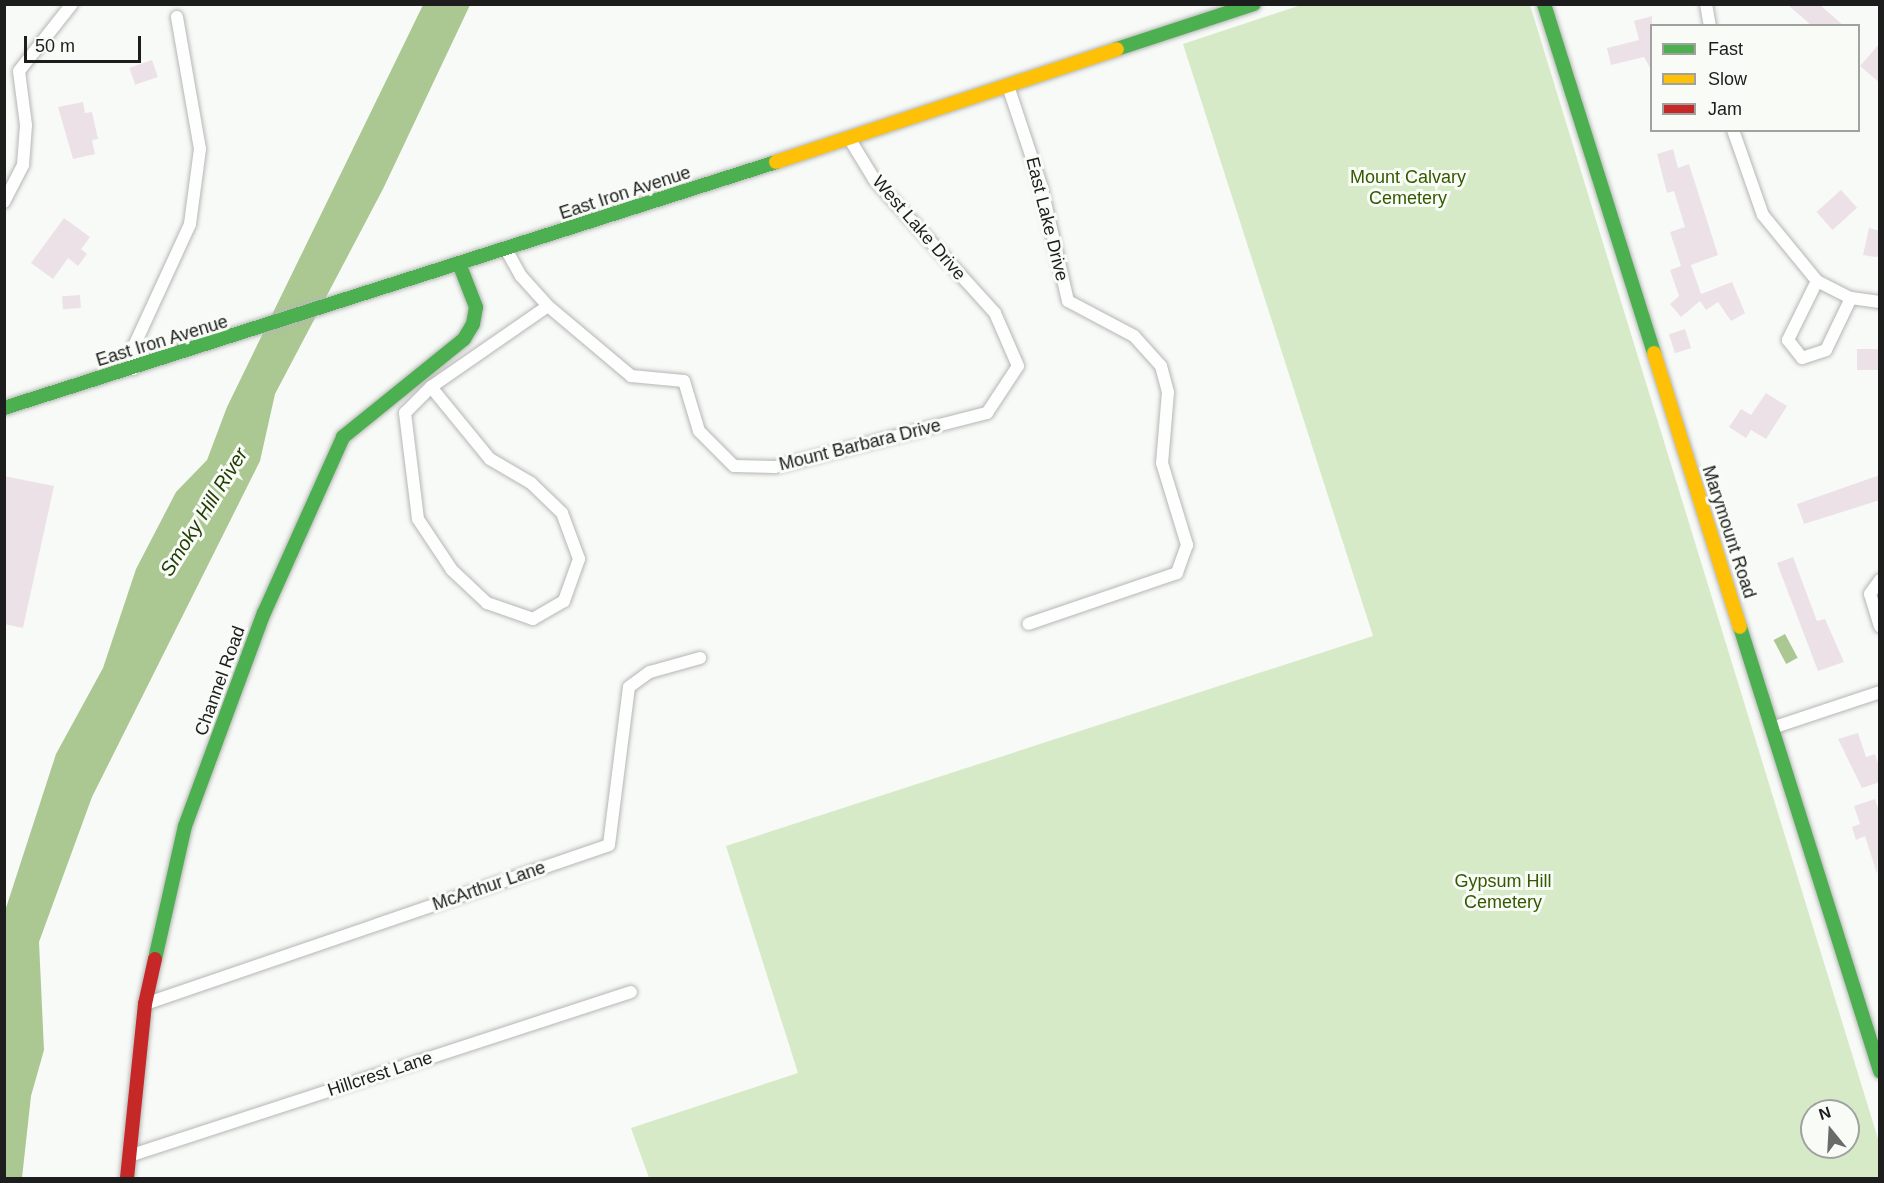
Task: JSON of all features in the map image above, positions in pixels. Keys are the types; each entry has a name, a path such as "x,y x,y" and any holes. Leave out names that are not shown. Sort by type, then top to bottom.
{"street":[{"path":"4,202 23,165 26,125 19,71 72,4"},
{"name":"East Iron Avenue","path":"4,408 383,291 1254,4"},
{"name":"Marymount Road","path":"1544,4 1878,1061"},
{"path":"1706,4 1710,24"},
{"path":"133,369 134,346 190,224 200,149 177,17"},
{"name":"East Lake Drive","path":"1008,86 1041,185 1068,301 1134,336 1161,366 1168,392 1162,463 1187,545 1178,573 1028,624"},
{"path":"1733,132 1763,215 1817,281 1851,298 1880,302"},
{"name":"West Lake Drive","path":"849,138 874,179 995,313"},
{"name":"Mount Barbara Drive","path":"507,250 520,276 548,306 631,376 684,381 699,431 734,466 775,467 987,413 1018,366 995,313"},
{"name":"Channel Road","path":"127,1179 145,1004 185,825 264,613 343,437 464,339 473,324 476,307 460,266"},
{"path":"1817,281 1788,340 1802,358 1826,351 1851,298"},
{"path":"432,387 490,459 531,483 562,513 579,559 564,601 533,619 487,603 452,570 418,519 405,413 432,387 548,306"},
{"path":"1880,580 1870,594 1880,627"},
{"name":"McArthur Lane","path":"145,1004 609,845 630,687 650,672 700,658"},
{"path":"1772,728 1880,692"},
{"name":"Hillcrest Lane","path":"129,1156 631,992"}],"green space":[{"name":"Gypsum Hill Cemetery","path":"1301,5 1530,5 1879,1142 1879,1178 649,1178 631,1128 798,1073 726,846 1373,636 1183,44"}],"water":[{"name":"Smoky Hill River","path":"423,5 470,5 383,189 275,394 260,461 92,797 39,942 44,1050 31,1096 22,1178 5,1178 5,911 56,754 103,668 136,569 176,492 207,460 227,407"},
{"path":"1785,634 1798,658 1786,664 1774,640"}],"building":[{"path":"1787,4 1819,4 1842,24 1810,24"},
{"path":"1652,16 1650,68 1644,57 1611,65 1607,48 1639,40 1634,21"},
{"path":"1880,43 1880,83 1860,66"},
{"path":"152,60 158,77 135,85 129,68"},
{"path":"83,102 85,113 92,112 98,139 92,140 95,154 73,159 58,107"},
{"path":"1673,149 1678,168 1689,164 1718,255 1691,265 1701,294 1732,282 1745,313 1731,321 1718,302 1706,310 1700,301 1681,317 1670,304 1679,296 1670,270 1681,266 1670,232 1685,227 1674,191 1667,193 1657,154"},
{"path":"1841,190 1857,208 1833,230 1816,212"},
{"path":"64,218 90,237 81,249 87,254 78,266 68,258 53,279 31,263"},
{"path":"1869,228 1880,231 1880,256 1863,255"},
{"path":"80,295 81,308 63,309 62,296"},
{"path":"1685,329 1691,348 1675,353 1669,334"},
{"path":"1857,349 1880,349 1880,370 1857,370"},
{"path":"1766,393 1787,406 1766,439 1751,430 1746,438 1729,427 1741,409 1751,415"},
{"path":"1880,475 1880,500 1804,524 1797,504"},
{"path":"4,476 54,486 23,628 4,624"},
{"path":"1793,557 1817,621 1825,619 1844,662 1818,671 1777,563"},
{"path":"1858,733 1866,757 1875,754 1880,769 1880,782 1862,788 1838,739"},
{"path":"1875,799 1880,814 1877,874 1865,836 1856,840 1852,827 1860,824 1854,806"}],"traffic: fast":[{"path":"1117,49 1254,4"},
{"path":"1544,4 1654,353"},
{"path":"4,408 776,162"},
{"path":"155,959 185,826 264,613 343,437 464,339 473,324 476,307 460,266"},
{"path":"1740,627 1880,1071"}],"traffic: slow":[{"path":"776,162 1117,49"},
{"path":"1654,353 1740,627"}],"traffic: jam":[{"path":"127,1178 145,1004 155,959"}],"park label":[{"name":"Mount Calvary Cemetery","path":"1408,188"}]}
